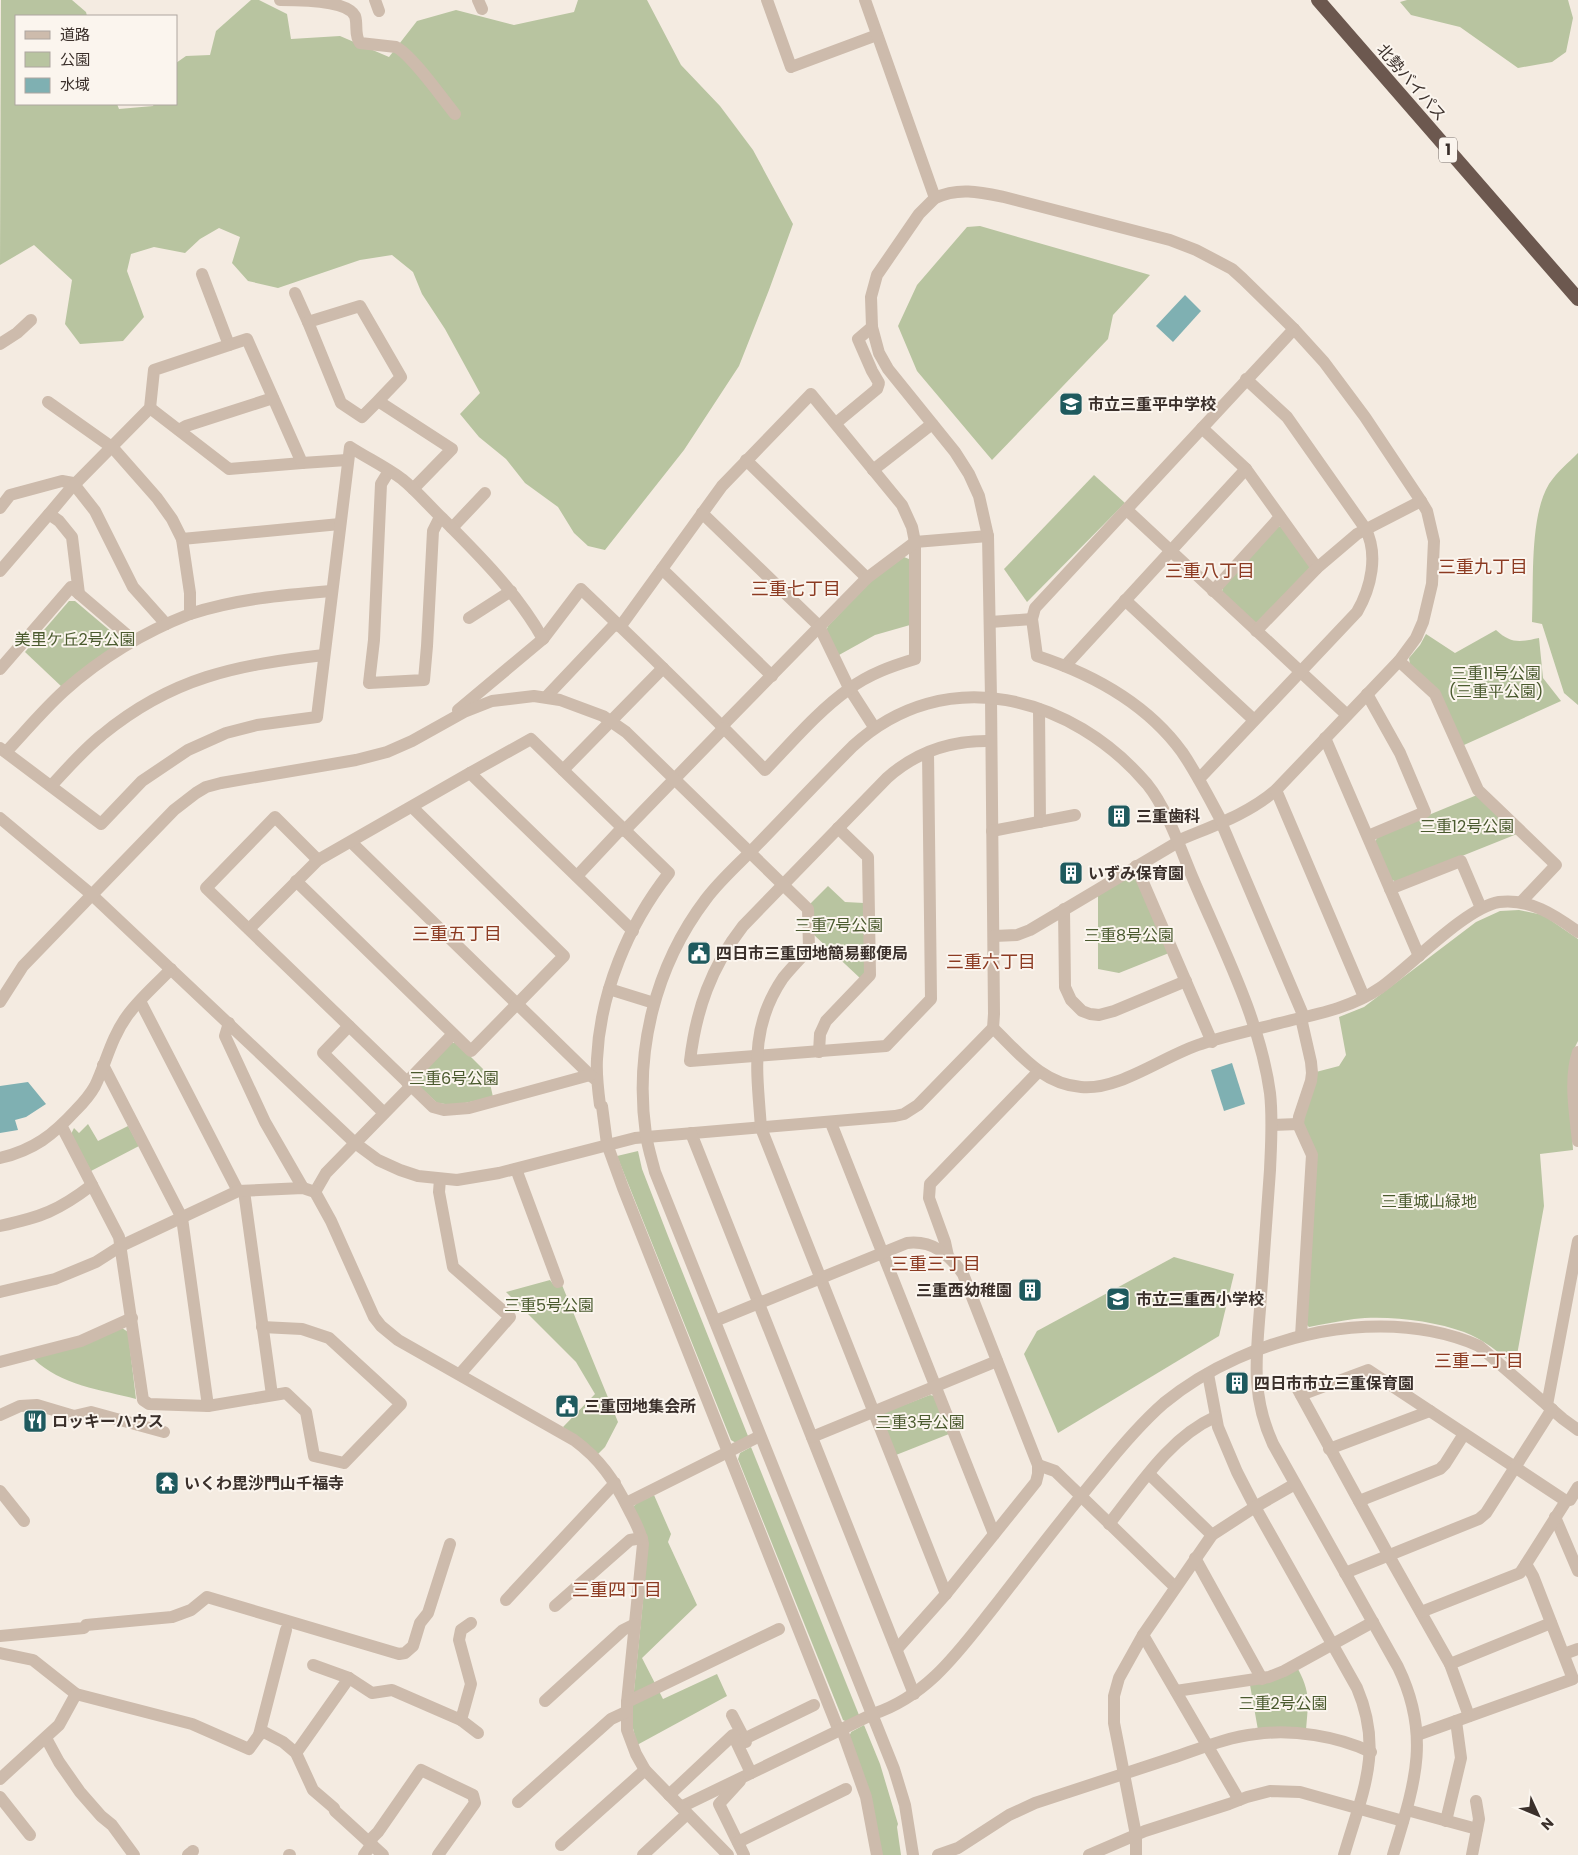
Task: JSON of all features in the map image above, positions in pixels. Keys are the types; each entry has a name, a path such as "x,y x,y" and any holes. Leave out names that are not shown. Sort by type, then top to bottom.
{"highway":[{"name":"北勢バイパス","path":"1318,0 1578,300"}],"street":[{"path":"280,0 335,2 350,9 354,16 356,37 360,43 400,49 410,58 454,114"},
{"path":"767,0 791,67 878,35"},
{"path":"865,0 935,198"},
{"path":"0,818 91,894 354,1143 389,1166 418,1176 440,1179 466,1179 516,1169 607,1144 646,1136 831,1123 895,1116 912,1109 993,1028 994,936 988,536 983,509 969,474 955,452 888,369 879,353 872,328 871,297 877,275 919,214 935,198 947,193 977,191 1170,240 1214,258 1243,279 1294,329 1324,362 1365,417 1422,501 1427,511 1434,541 1432,584 1423,622 1416,638 1399,661 1276,790 1254,807 1177,841 1026,932 1017,935 994,936"},
{"path":"202,274 229,345"},
{"path":"295,293 341,403 362,417 401,377 360,306 308,322"},
{"path":"0,344 30,320"},
{"path":"836,423 877,389 879,383 872,372 858,339 872,328"},
{"path":"1294,329 1035,608 1032,619 1037,656 1065,666 1118,693 1146,715 1171,739 1199,778 1222,822 1302,1018 1311,1062 1311,1080 1298,1124 1312,1155 1301,1336"},
{"path":"0,571 75,485 150,408 154,370 247,339 302,463"},
{"path":"1199,778 1357,612 1370,584 1372,558 1369,536 1365,528 1287,417 1246,379"},
{"path":"441,724 543,638 581,588 618,625 723,727 765,770 826,707 849,688 892,666 915,659 915,542 912,527 902,505 812,394 722,486 662,569 618,625 546,697"},
{"path":"179,430 186,426 273,398"},
{"path":"378,401 452,449 413,489"},
{"path":"48,402 112,448 164,507 182,539 190,594 190,614"},
{"path":"150,408 229,469 347,460"},
{"path":"873,470 932,424"},
{"path":"1202,428 1246,469 1317,568"},
{"path":"331,591 248,599 212,607 166,624 133,640 103,660 64,692 3,750 101,824 142,781 188,750 226,733 257,725 317,717 350,447 389,471 413,489 512,592 531,617 543,638"},
{"path":"746,460 867,578"},
{"path":"1065,666 1246,469"},
{"path":"389,471 381,484 374,640 369,683 424,680 433,531 440,517"},
{"path":"0,508 10,495 62,481 73,483 95,512 133,588 166,624"},
{"path":"452,528 485,493"},
{"path":"1256,631 1317,568 1365,528 1422,501"},
{"path":"1127,510 1347,715"},
{"path":"702,513 819,626 849,688 874,727"},
{"path":"49,514 59,521 72,537 79,594"},
{"path":"1213,591 1280,517"},
{"path":"182,539 340,524"},
{"path":"577,876 674,779 867,578 915,542 988,536"},
{"path":"662,569 772,676"},
{"path":"0,669 71,587 133,640"},
{"path":"469,618 512,592"},
{"path":"1125,600 1254,720"},
{"path":"990,622 1032,619"},
{"path":"51,786 101,735 117,722 160,696 205,676 231,669 268,661 324,655"},
{"path":"1399,661 1435,694 1478,790 1556,865 1522,901"},
{"path":"563,770 662,668"},
{"path":"1367,694 1400,753 1424,812 1368,836"},
{"path":"914,1855 900,1785 655,1172 646,1136 643,1069 654,1003 674,953 694,916 706,899 853,746 874,727 897,714 928,702 963,696 1027,704 1076,725 1094,736 1122,759 1149,786 1177,841 1256,1029 1268,1079 1272,1125 1257,1349 1257,1383 1261,1413 1273,1444 1398,1667 1406,1687 1414,1715 1417,1765 1413,1787 1393,1855"},
{"path":"0,1002 23,966 91,894 174,810 206,787 237,779 377,756 400,748 464,712 492,701 510,698 546,697 575,704 611,721 626,732 808,909 809,949 789,971 769,1002 761,1026 756,1057 761,1128 946,1594"},
{"path":"1039,709 1040,822"},
{"path":"1325,738 1419,956"},
{"path":"249,929 318,860 531,739 669,873 654,893 633,931 609,989 593,1078 607,1144 623,1188 866,1796 877,1855"},
{"path":"928,752 931,999 886,1046 690,1061 699,1011 718,964 743,926 894,772 928,752 946,745 968,740 991,741"},
{"path":"470,773 633,931"},
{"path":"1276,790 1364,998"},
{"path":"296,881 471,1052 564,956 412,807"},
{"path":"992,831 1075,815"},
{"path":"318,860 275,817 206,888 435,1108 458,1110 593,1078"},
{"path":"819,1052 820,1034 826,1021 870,975 868,857 838,828"},
{"path":"351,842 593,1078"},
{"path":"1390,889 1461,861 1481,908"},
{"path":"1136,866 1212,1042"},
{"path":"993,1028 1038,1072 1068,1085 1092,1088 1111,1084 1200,1044 1337,1009 1364,998 1381,987 1481,908 1498,902 1522,901 1548,912 1578,932"},
{"path":"1064,909 1065,987 1071,1000 1082,1011 1099,1015 1114,1011 1186,981"},
{"path":"0,1158 18,1153 37,1144 62,1126 94,1087 109,1049 127,1016 171,969"},
{"path":"609,989 654,1003"},
{"path":"140,1002 241,1191 272,1395"},
{"path":"228,1023 225,1036 265,1122 331,1221 377,1321 394,1338 574,1440 596,1459 615,1483 642,1538 641,1565 626,1707 630,1740 645,1770 728,1855"},
{"path":"349,1026 323,1053 384,1113"},
{"path":"0,1292 60,1277 96,1262 122,1246 241,1191 309,1190 384,1113 453,1034"},
{"path":"1578,1052 1574,1075 1578,1141"},
{"path":"102,1065 182,1218 208,1406"},
{"path":"948,1256 945,1242 929,1198 930,1184 1038,1072"},
{"path":"831,1123 934,1387 994,1534"},
{"path":"1272,1125 1298,1124"},
{"path":"62,1126 122,1246 143,1400 150,1404 208,1406 286,1393 306,1412 314,1456 344,1463 401,1404 329,1338 302,1329 262,1327"},
{"path":"691,1133 914,1694"},
{"path":"516,1169 558,1282"},
{"path":"440,1179 439,1192 453,1266 510,1317 460,1374"},
{"path":"0,1226 39,1217 56,1210 92,1184"},
{"path":"1346,1574 1479,1519 1486,1513 1549,1407 1578,1241"},
{"path":"715,1321 902,1244 916,1242 936,1247 948,1256 963,1274 1038,1465 1038,1474 1036,1482 946,1594 897,1649"},
{"path":"0,1362 81,1340 132,1318"},
{"path":"643,1855 684,1811 751,1773 872,1714 884,1710 914,1694 932,1680 950,1662 1080,1496 1152,1414 1181,1391 1208,1374 1257,1349 1301,1336 1332,1330 1378,1326 1418,1329 1449,1335 1479,1346 1578,1430"},
{"path":"812,1437 997,1361"},
{"path":"1469,1716 1450,1664 1329,1449 1299,1391 1368,1370 1566,1501"},
{"path":"1208,1374 1215,1417 1224,1444 1255,1508 1357,1688 1362,1702 1369,1727 1371,1752 1366,1779 1344,1855"},
{"path":"0,1415 20,1406 36,1405 74,1416 91,1412 164,1432"},
{"path":"1329,1449 1430,1411"},
{"path":"1109,1524 1149,1474 1175,1446 1193,1430 1215,1417"},
{"path":"1359,1501 1440,1469 1464,1434"},
{"path":"626,1503 760,1436"},
{"path":"1038,1465 1055,1471 1175,1587"},
{"path":"1149,1474 1212,1535"},
{"path":"506,1600 615,1483"},
{"path":"1136,1855 1136,1835 1114,1723 1114,1696 1123,1668 1175,1587 1212,1535 1296,1484"},
{"path":"1421,1612 1520,1573 1566,1501 1570,1500 1578,1487"},
{"path":"0,1491 24,1521"},
{"path":"1556,1517 1578,1572"},
{"path":"555,1606 630,1540 642,1538"},
{"path":"0,1636 172,1617 190,1610 207,1597 399,1654 404,1653 411,1648 420,1623 428,1613 450,1544"},
{"path":"1196,1558 1262,1678"},
{"path":"1416,1735 1573,1679 1533,1576 1526,1564"},
{"path":"1176,1691 1262,1678 1284,1671 1373,1622"},
{"path":"461,1720 471,1684 459,1640 461,1630 471,1623"},
{"path":"1450,1664 1551,1623"},
{"path":"545,1701 623,1630 635,1624"},
{"path":"518,1802 610,1719 640,1697 779,1629"},
{"path":"260,1735 286,1630"},
{"path":"1143,1635 1239,1800"},
{"path":"1564,1654 1578,1649"},
{"path":"0,1653 33,1660 76,1694 192,1724 248,1749 262,1731 283,1742 296,1753 313,1790 383,1855"},
{"path":"314,1665 349,1678 372,1693 392,1690 461,1720 478,1733"},
{"path":"296,1753 349,1678"},
{"path":"0,1779 59,1725 76,1694"},
{"path":"744,1739 814,1705"},
{"path":"732,1715 744,1739 751,1773"},
{"path":"1446,1821 1460,1763 1461,1752 1456,1721"},
{"path":"938,1855 958,1852 995,1823 1023,1808 1207,1746 1256,1734 1289,1733 1324,1738 1360,1747 1371,1752"},
{"path":"669,1795 733,1735 751,1773"},
{"path":"46,1738 59,1762 80,1792 101,1816 112,1824 134,1855"},
{"path":"364,1855 421,1770 473,1795 475,1802 438,1855"},
{"path":"562,1845 645,1770"},
{"path":"744,1855 720,1804 751,1773"},
{"path":"738,1842 846,1789"},
{"path":"1089,1855 1145,1830 1270,1791 1300,1792 1358,1809 1446,1821 1477,1829"},
{"path":"0,1796 30,1835"},
{"path":"1472,1855 1479,1819 1476,1801"}],"green space":[{"path":"1,0 72,0 86,12 87,15 15,15 15,105 117,105 119,109 154,105 178,105 178,62 186,56 210,55 216,31 251,0 259,0 287,14 291,39 340,36 389,57 417,21 456,10 514,25 574,12 578,0 647,0 681,65 720,106 753,150 793,224 739,366 684,450 605,550 588,546 574,533 558,507 525,483 506,459 479,437 460,414 480,393 445,329 422,294 413,272 392,255 360,260 278,288 248,281 232,263 240,237 219,228 200,239 185,253 154,247 131,254 127,271 144,317 123,341 80,344 65,324 72,280 34,245 0,265"},
{"path":"1407,0 1568,0 1573,18 1566,52 1552,62 1518,68 1460,27 1411,15 1400,2"},
{"path":"980,226 1150,275 1113,315 1108,339 992,460 917,371 898,326 917,285 967,227"},
{"path":"1578,453 1578,705 1564,693 1542,624 1532,622 1535,532 1538,514 1549,484"},
{"path":"1094,475 1125,503 1027,602 1004,569"},
{"path":"1277,526 1283,527 1309,563 1310,570 1259,622 1254,622 1222,592 1223,586"},
{"path":"904,557 909,559 910,625 875,635 839,655 826,631 828,626 871,581"},
{"name":"美里ケ丘2号公園","path":"69,601 75,601 120,639 120,645 62,687 25,652"},
{"name":"三重11号公園 (三重平公園)","path":"1496,630 1506,638 1516,641 1539,638 1543,678 1561,701 1464,745 1410,665 1409,658 1426,634 1455,653"},
{"name":"三重12号公園","path":"1477,795 1517,834 1397,882 1392,880 1375,842 1378,836"},
{"name":"三重8号公園","path":"1131,875 1137,877 1169,953 1119,973 1098,969 1098,896"},
{"name":"三重7号公園","path":"828,886 845,902 864,903 866,970 861,979 813,934 809,905"},
{"name":"三重城山緑地","path":"1519,910 1543,915 1578,939 1578,1041 1574,1049 1571,1115 1573,1150 1540,1154 1544,1206 1515,1366 1478,1338 1452,1328 1425,1322 1395,1318 1367,1318 1309,1327 1306,1324 1316,1174 1302,1124 1316,1072 1339,1066 1346,1055 1339,1017 1364,1007 1476,922 1500,911"},
{"name":"三重6号公園","path":"450,1043 457,1043 484,1070 489,1079 493,1097 453,1105 437,1103 417,1084 416,1079"},
{"path":"88,1124 98,1141 128,1126 139,1146 91,1171 71,1134 74,1128 79,1133"},
{"path":"638,1151 642,1169 748,1436 736,1443 731,1440 617,1156"},
{"path":"1174,1257 1234,1274 1219,1336 1058,1433 1024,1354 1037,1331"},
{"name":"三重5号公園","path":"550,1280 553,1284 562,1285 618,1422 605,1447 598,1454 563,1427 595,1394 576,1362 506,1292"},
{"path":"122,1328 128,1332 136,1399 69,1381 44,1368 34,1359"},
{"name":"三重3号公園","path":"930,1395 934,1396 949,1434 896,1455 881,1419 883,1413"},
{"path":"751,1447 859,1715 847,1722 843,1720 738,1459 740,1453"},
{"path":"654,1495 671,1534 668,1542 697,1605 642,1658 663,1699 717,1674 727,1696 637,1745 631,1720 645,1581 633,1507"},
{"name":"三重2号公園","path":"1298,1669 1307,1692 1306,1730 1258,1730 1250,1685"},
{"path":"864,1725 880,1764 898,1824 901,1855 881,1855 849,1737 851,1732"}],"water":[{"path":"1185,295 1201,311 1173,342 1156,326"},
{"path":"1232,1063 1245,1104 1224,1111 1211,1070"},
{"path":"28,1082 46,1104 26,1117 15,1120 18,1130 0,1133 0,1086"}],"place":[{"name":"市立三重平中学校","path":"1071,404"},
{"name":"三重歯科","path":"1119,816"},
{"name":"いずみ保育園","path":"1071,873"},
{"name":"四日市三重団地簡易郵便局","path":"699,953"},
{"name":"三重西幼稚園","path":"1030,1290"},
{"name":"市立三重西小学校","path":"1118,1299"},
{"name":"四日市市立三重保育園","path":"1237,1383"},
{"name":"三重団地集会所","path":"567,1406"},
{"name":"ロッキーハウス","path":"35,1421"},
{"name":"いくわ毘沙門山千福寺","path":"167,1483"}],"district":[{"name":"三重九丁目","path":"1483,567"},
{"name":"三重八丁目","path":"1210,571"},
{"name":"三重七丁目","path":"796,589"},
{"name":"三重五丁目","path":"457,934"},
{"name":"三重六丁目","path":"991,962"},
{"name":"三重三丁目","path":"936,1264"},
{"name":"三重二丁目","path":"1479,1361"},
{"name":"三重四丁目","path":"617,1590"}]}
